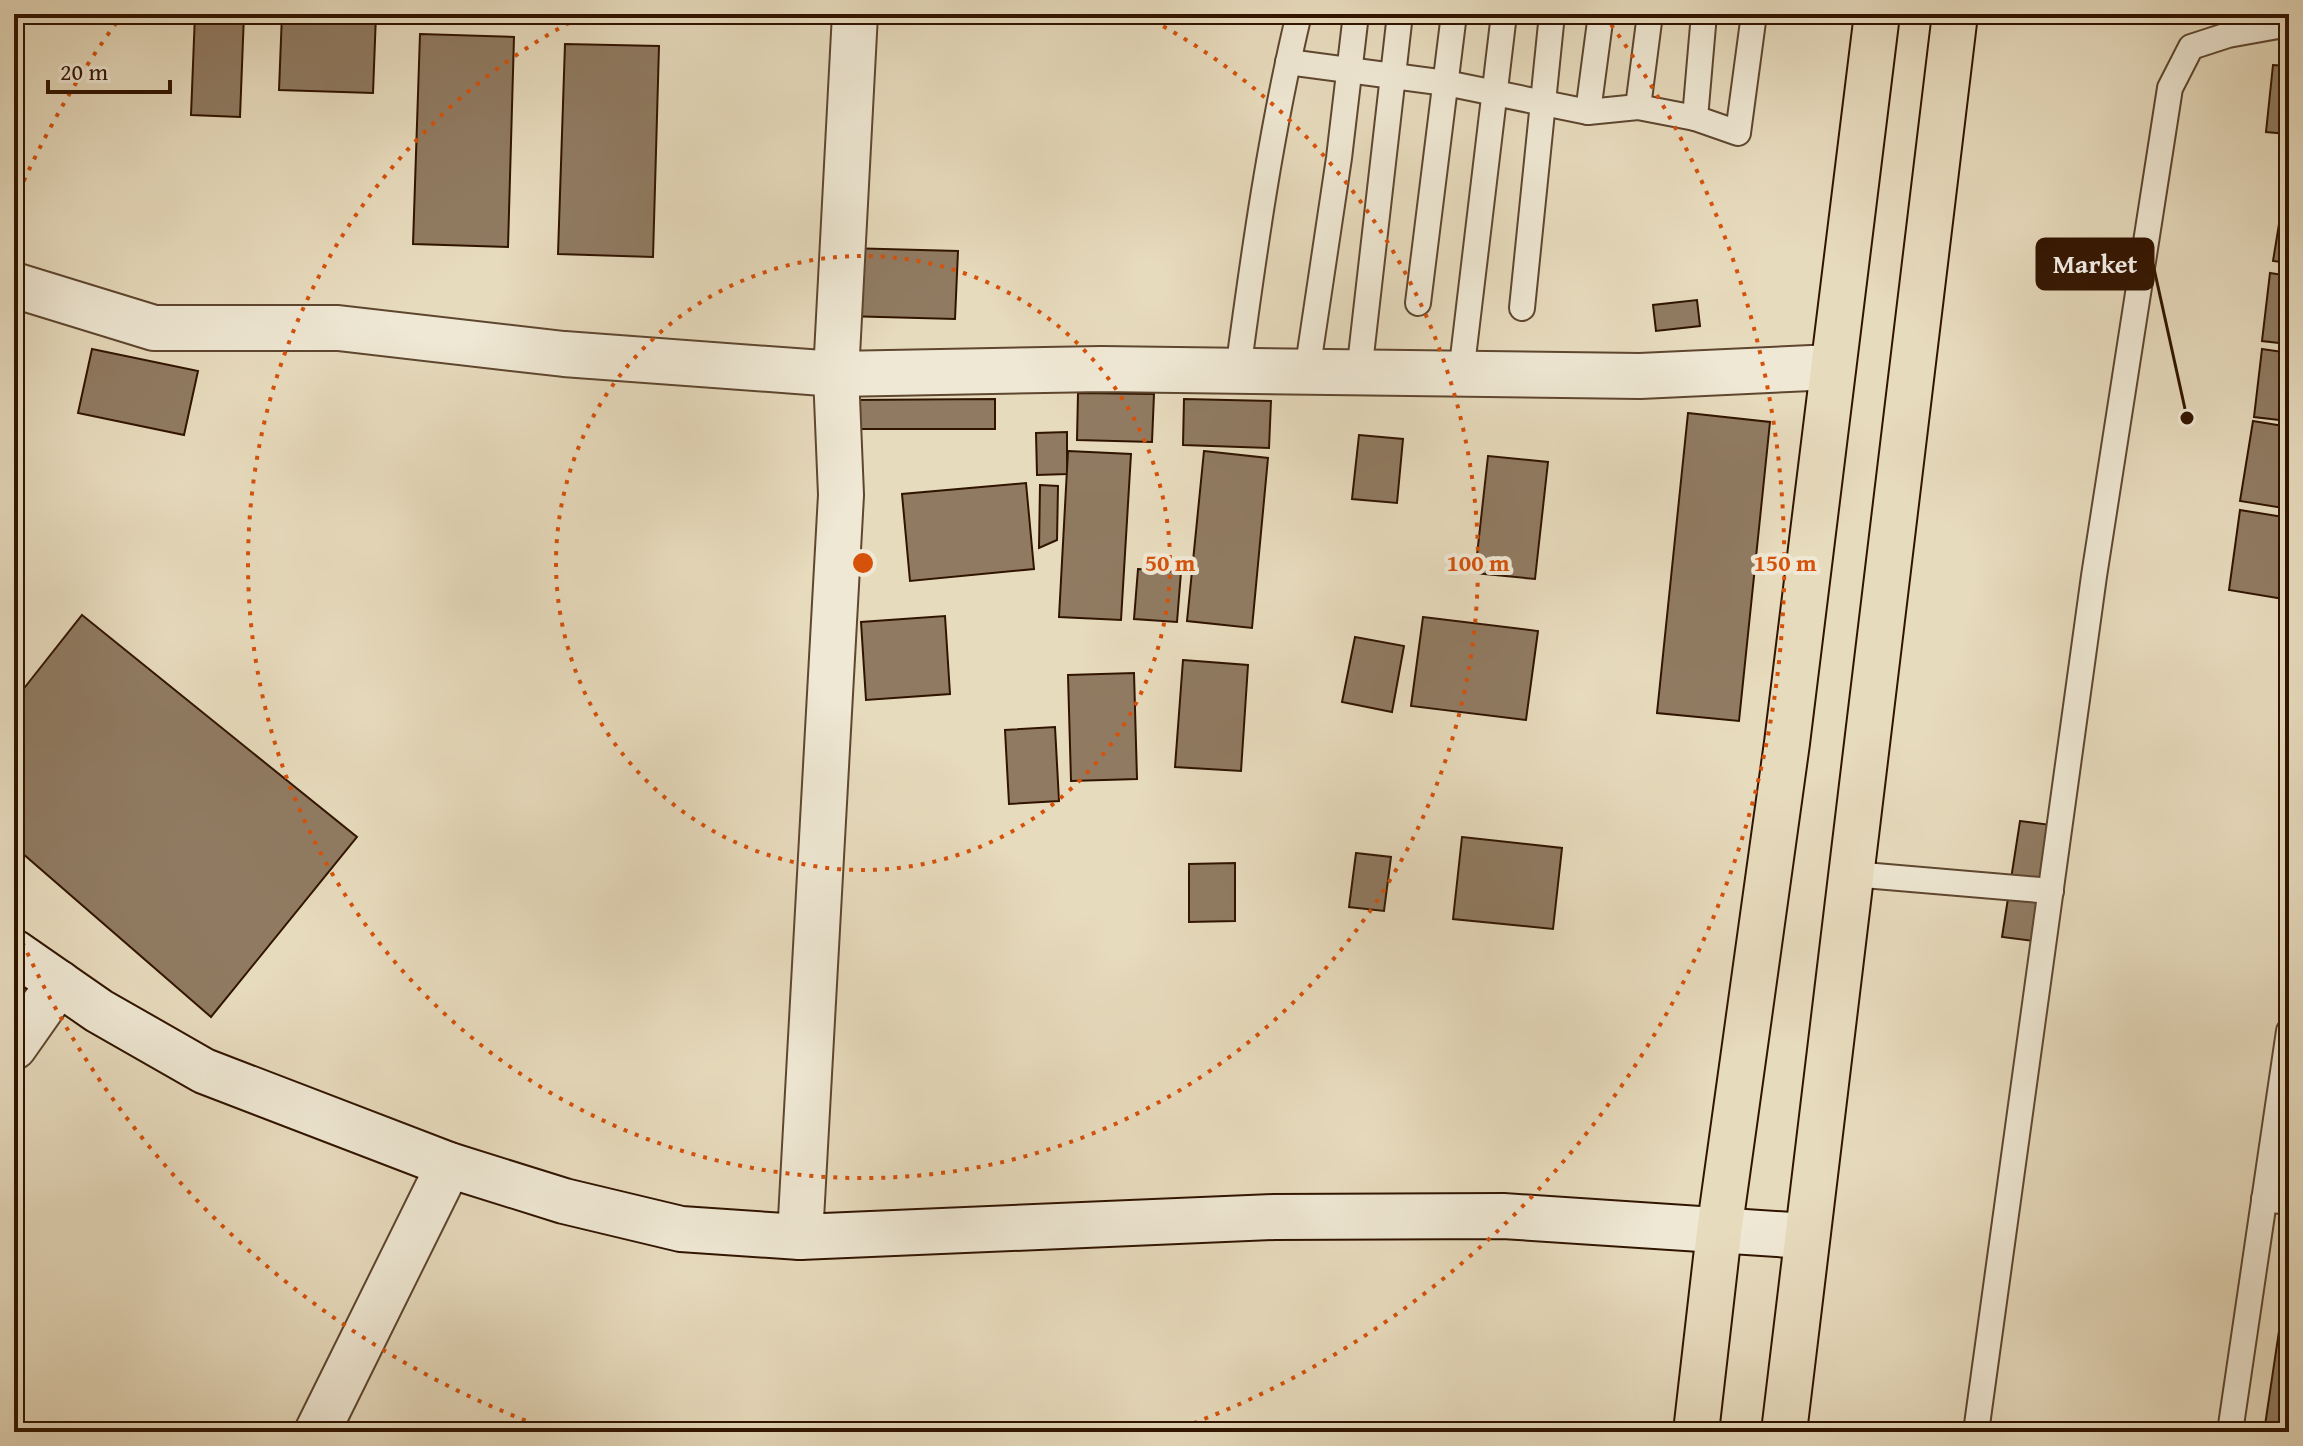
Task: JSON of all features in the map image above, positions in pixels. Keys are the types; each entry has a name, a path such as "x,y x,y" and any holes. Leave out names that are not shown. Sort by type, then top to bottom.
{"main road":[{"path":"1696,1432 1719,1232 1787,743 1877,14"},
{"path":"1784,1432 1955,14"}],"street":[{"path":"800,1237 841,495 836,374 855,14"},
{"path":"14,285 154,328 338,328 564,354 836,374 1101,369 1640,376 1833,367"},
{"path":"14,952 99,1011 204,1071 449,1165 564,1201 681,1229 800,1237 1290,1217 1503,1216 1806,1236"},
{"path":"14,1047 59,983"},
{"path":"317,1432 449,1165"}],"lane":[{"path":"1238,371 1257,232 1299,14"},
{"path":"1307,372 1356,14"},
{"path":"1359,373 1400,14"},
{"path":"1418,303 1454,14"},
{"path":"1461,374 1504,14"},
{"path":"1522,308 1552,14"},
{"path":"1588,112 1601,14"},
{"path":"1638,107 1650,14"},
{"path":"1695,118 1704,14"},
{"path":"1288,62 1446,83 1588,112 1638,107 1695,118 1738,133 1754,14"},
{"path":"1976,1432 2094,576 2170,88 2191,47 2228,35 2289,24"},
{"path":"1852,874 2051,891"},
{"path":"2230,1432 2289,1031"},
{"path":"2264,1199 2289,1202"}],"building":[{"path":"195,14 244,14 240,117 191,115"},
{"path":"282,14 376,14 373,93 279,90"},
{"path":"420,34 514,37 508,247 413,244"},
{"path":"565,44 659,46 653,257 558,254"},
{"path":"2273,65 2289,66 2289,134 2266,132"},
{"path":"2286,181 2289,182 2289,263 2273,261"},
{"path":"846,248 958,251 955,319 844,316"},
{"path":"2270,273 2289,276 2289,344 2262,341"},
{"path":"1697,300 1700,326 1656,331 1653,305"},
{"path":"92,349 198,371 184,435 78,413"},
{"path":"2262,349 2289,353 2289,421 2254,417"},
{"path":"1078,393 1154,394 1152,442 1077,440"},
{"path":"995,399 995,429 847,429 848,400"},
{"path":"1184,399 1271,401 1269,448 1183,445"},
{"path":"1688,413 1770,422 1739,721 1657,713"},
{"path":"2253,421 2289,427 2289,509 2240,501"},
{"path":"1067,432 1067,474 1037,475 1036,433"},
{"path":"1359,435 1403,439 1397,503 1352,499"},
{"path":"1068,451 1131,454 1121,620 1059,617"},
{"path":"1204,451 1268,458 1252,628 1187,621"},
{"path":"1488,456 1548,462 1535,579 1475,573"},
{"path":"1026,483 1034,569 910,581 902,494"},
{"path":"1040,485 1058,486 1057,540 1039,548"},
{"path":"2240,510 2289,518 2289,600 2229,590"},
{"path":"1138,569 1181,572 1177,622 1134,619"},
{"path":"82,615 357,837 211,1017 14,846 14,701"},
{"path":"945,616 950,694 866,700 861,622"},
{"path":"1423,617 1538,631 1526,720 1411,706"},
{"path":"1355,637 1404,646 1392,712 1342,702"},
{"path":"1183,660 1248,665 1241,771 1175,767"},
{"path":"1134,673 1137,779 1071,781 1068,675"},
{"path":"1055,727 1059,801 1009,804 1005,730"},
{"path":"2020,821 2051,825 2034,941 2002,937"},
{"path":"1462,837 1562,848 1553,929 1453,919"},
{"path":"1356,853 1391,857 1384,911 1349,907"},
{"path":"1235,863 1235,921 1189,922 1189,864"},
{"path":"2289,1264 2289,1432 2264,1432"},
{"path":"790,1424 812,1432 786,1432"}],"place":[{"name":"Market","path":"2187,418"}]}
